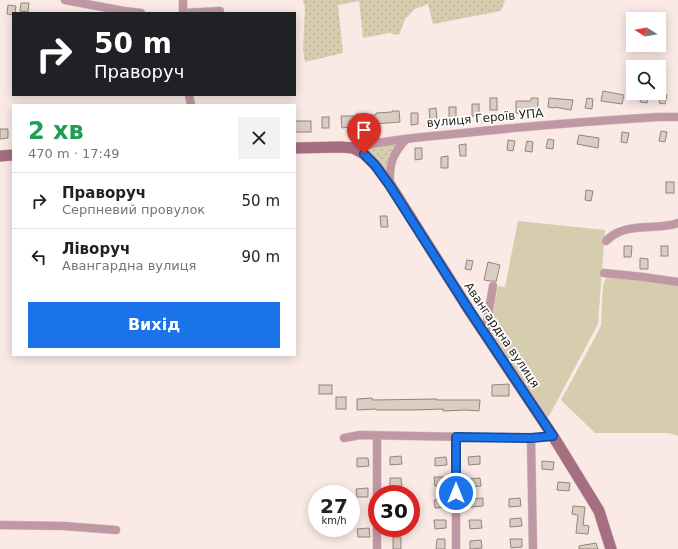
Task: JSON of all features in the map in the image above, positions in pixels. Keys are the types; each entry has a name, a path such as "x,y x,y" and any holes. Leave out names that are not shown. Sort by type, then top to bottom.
{"street":[{"path":"65,0 132,12"},
{"path":"182,0 183,12"},
{"path":"202,12 220,11"},
{"name":"вулиця Героїв УПА","path":"296,148 353,148 406,139 511,128 606,120 678,117"},
{"path":"390,186 392,159 398,148 406,139"},
{"name":"Авангардна вулиця","path":"353,148 364,154 375,165 390,186 465,304 553,436 599,511 611,549"},
{"path":"0,156 12,155"},
{"path":"606,241 614,234 628,229 657,228 672,226 678,223"},
{"path":"604,273 678,282"},
{"path":"485,334 493,286"},
{"path":"344,438 360,435 531,438 553,436"},
{"path":"377,436 377,485"},
{"path":"456,437 456,549"},
{"path":"531,438 533,549"},
{"path":"0,525 64,526 116,530"},
{"path":"377,537 377,549"}],"shaded area":[{"path":"303,0 505,0 501,11 433,24 428,4 415,9 405,19 399,35 389,33 363,38 359,1 338,5 343,53 305,62 303,49 305,8"},
{"path":"401,141 388,176 370,154 369,150 371,147"},
{"path":"518,221 605,230 598,324 549,416 545,418 489,333 498,286 505,287"},
{"path":"607,277 678,284 678,436 669,433 595,433 561,400 601,325 603,285"}],"building":[{"path":"21,3 29,3 28,12 20,11"},
{"path":"8,5 16,6 15,12 12,12 12,15 7,14"},
{"path":"603,91 624,95 622,104 601,101"},
{"path":"490,98 497,98 497,110 490,110"},
{"path":"531,98 538,98 538,110 516,113 516,101 531,101"},
{"path":"549,98 573,100 571,110 548,107"},
{"path":"587,98 593,99 592,109 585,108"},
{"path":"640,100 647,100 647,103 640,102"},
{"path":"660,100 666,100 665,104 659,103"},
{"path":"472,104 479,104 479,116 472,116"},
{"path":"449,107 456,107 456,119 449,119"},
{"path":"436,108 437,120 430,120 429,109"},
{"path":"399,111 400,122 374,124 374,126 349,126 342,128 341,116 356,116 356,114 376,115 376,113"},
{"path":"411,113 418,113 418,124 411,125"},
{"path":"322,117 329,117 329,128 322,128"},
{"path":"296,121 311,121 311,132 296,132"},
{"path":"0,129 8,129 8,138 0,139"},
{"path":"661,131 667,132 665,142 659,141"},
{"path":"622,132 629,133 627,143 621,142"},
{"path":"579,135 599,138 598,148 577,144"},
{"path":"548,139 554,140 553,149 546,148"},
{"path":"508,140 515,141 513,151 507,150"},
{"path":"527,141 533,142 532,152 525,151"},
{"path":"466,144 466,156 460,156 459,145"},
{"path":"415,148 422,148 422,159 415,160"},
{"path":"448,156 448,168 441,168 441,157"},
{"path":"666,182 674,182 674,193 666,193"},
{"path":"586,190 593,191 591,201 585,200"},
{"path":"380,216 387,216 388,227 381,227"},
{"path":"624,246 632,246 631,257 624,257"},
{"path":"661,246 668,246 668,256 661,256"},
{"path":"640,258 648,259 648,269 640,269"},
{"path":"467,260 473,261 471,270 465,269"},
{"path":"488,262 500,265 496,282 484,280"},
{"path":"509,384 509,396 492,396 492,385"},
{"path":"319,385 332,385 332,394 319,394"},
{"path":"336,397 346,397 346,409 336,409"},
{"path":"372,398 373,400 480,400 479,411 443,411 443,409 357,410 357,399"},
{"path":"401,456 402,464 390,465 390,457"},
{"path":"480,456 480,464 469,465 468,457"},
{"path":"446,457 447,465 435,466 435,458"},
{"path":"357,458 368,458 369,466 357,467"},
{"path":"542,461 554,462 553,470 542,469"},
{"path":"434,477 446,477 446,485 435,486"},
{"path":"390,478 401,478 402,485 390,485"},
{"path":"480,478 481,486 469,487 469,479"},
{"path":"558,482 570,483 569,491 557,490"},
{"path":"368,488 368,497 360,497 360,489"},
{"path":"483,498 483,506 471,507 471,499"},
{"path":"520,498 521,506 509,507 509,499"},
{"path":"446,499 446,507 435,508 434,500"},
{"path":"573,506 585,507 583,525 589,526 588,534 576,533 578,515 572,514"},
{"path":"521,518 522,526 510,527 510,519"},
{"path":"434,520 446,520 446,528 435,529"},
{"path":"469,520 481,520 482,528 470,529"},
{"path":"368,528 368,537 360,537 360,529"},
{"path":"393,537 401,537 401,549 393,549"},
{"path":"437,539 445,539 445,549 436,549"},
{"path":"510,539 522,539 522,547 511,548"},
{"path":"481,540 482,548 470,549 470,541"},
{"path":"596,543 598,549 579,549 579,546"}],"route":[{"path":"364,154 375,165 390,186 469,310 553,436 531,438 456,437 456,493"}]}
